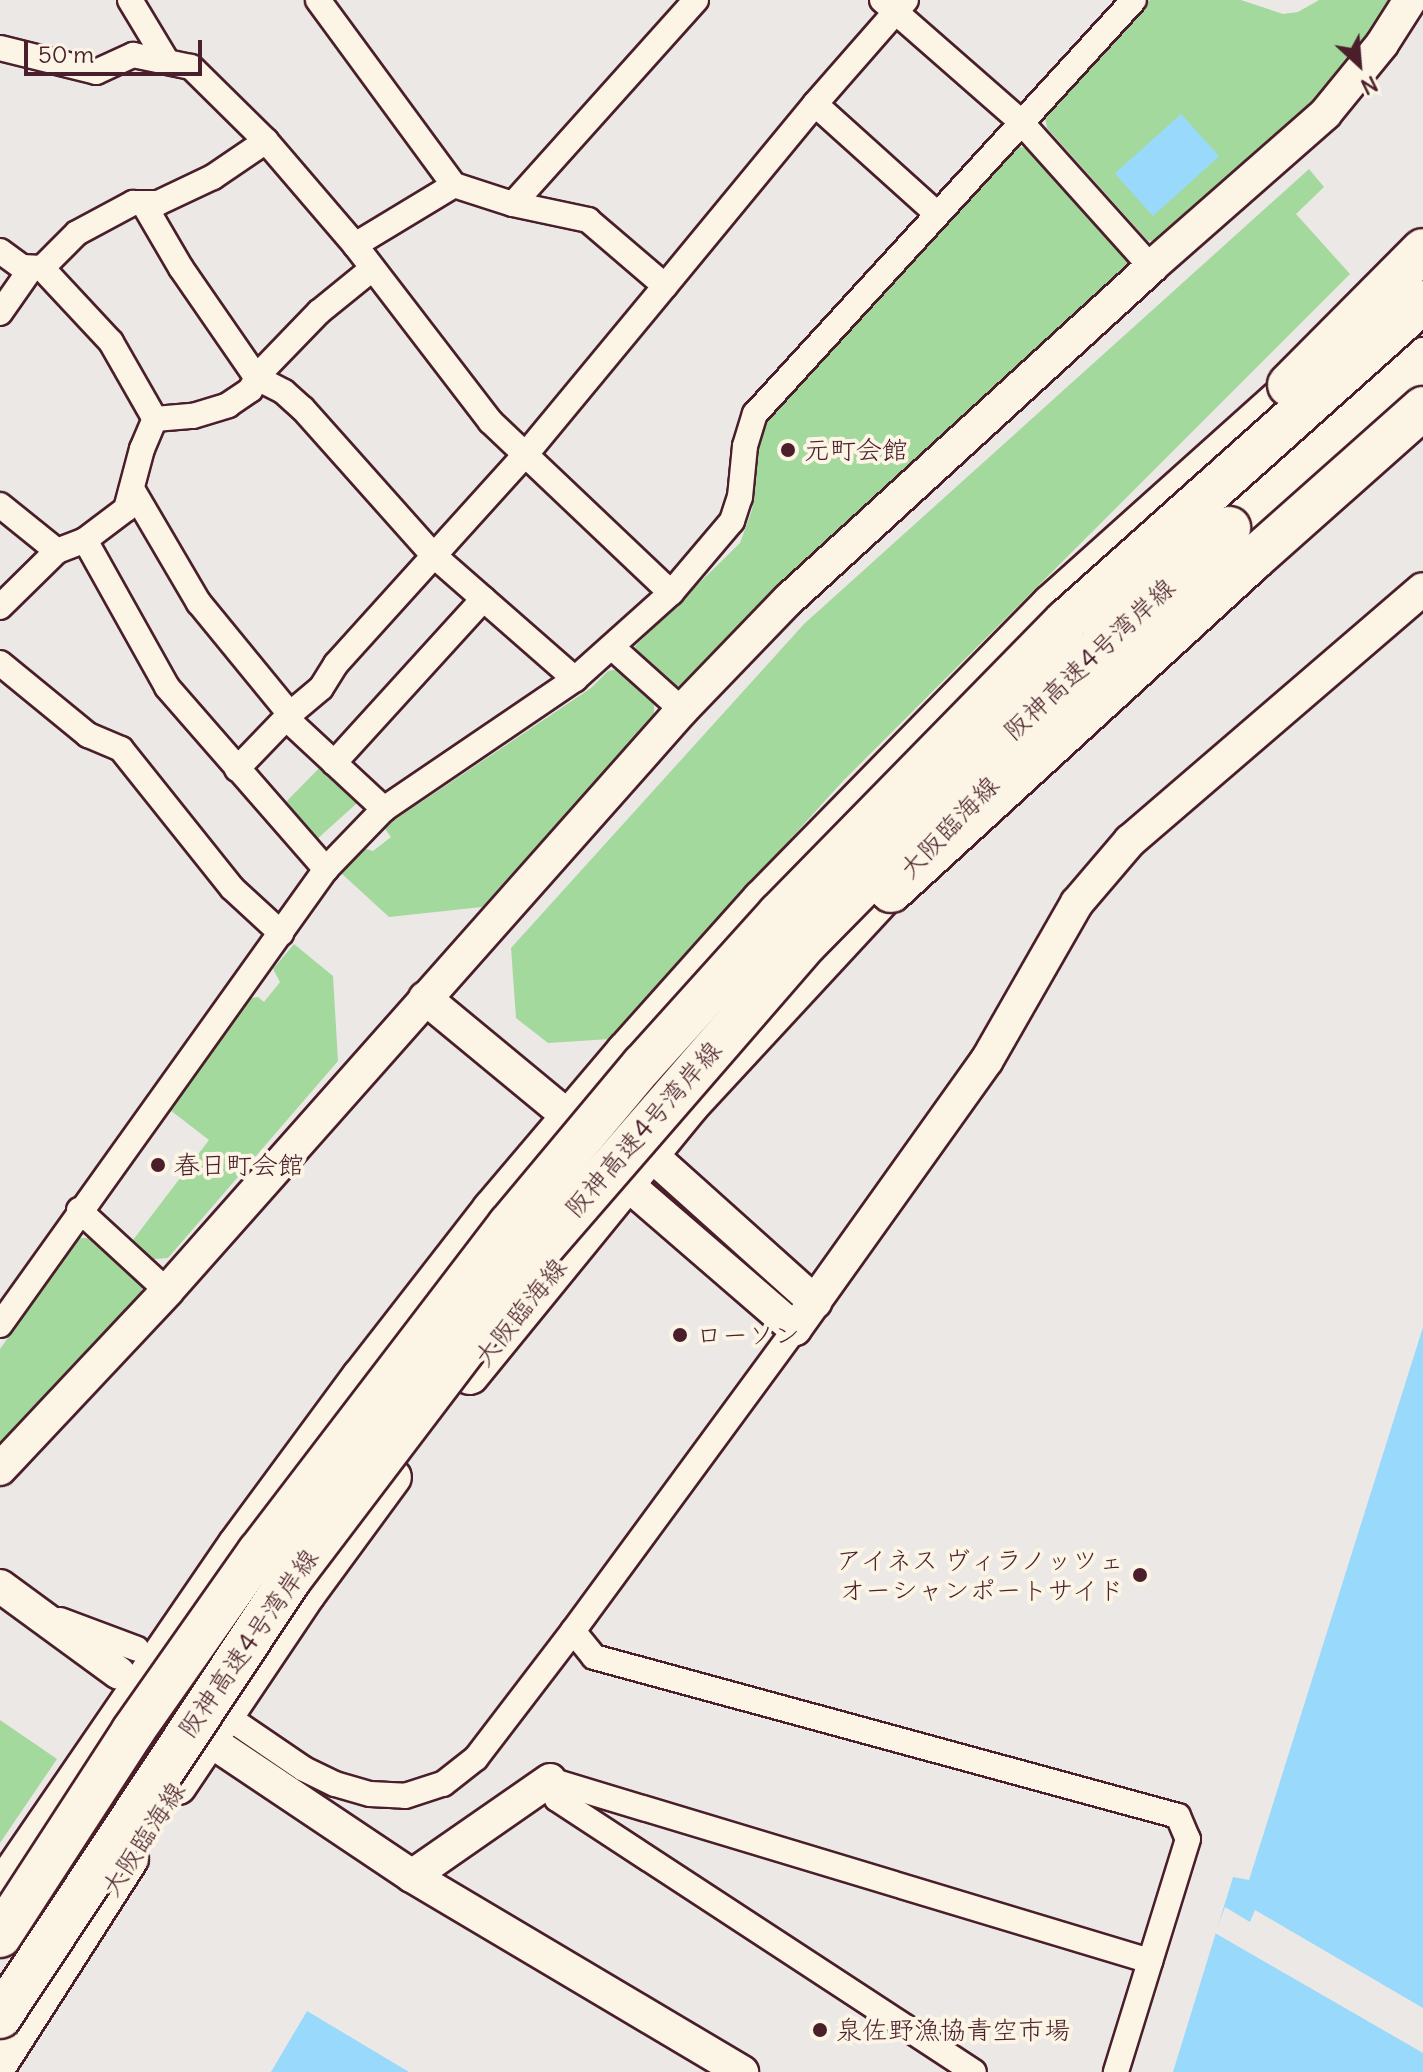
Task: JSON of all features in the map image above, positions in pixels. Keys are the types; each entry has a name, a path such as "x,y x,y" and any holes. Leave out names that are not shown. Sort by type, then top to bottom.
{"highway":[{"path":"1066,621 1171,503 1423,250"},
{"name":"阪神高速4号湾岸線","path":"0,1936 133,1731 259,1552 509,1225 643,1065 779,914 1066,621 1423,302"},
{"name":"阪神高速4号湾岸線","path":"0,2017 169,1757 290,1579 540,1250 674,1091 809,940 1084,661 1423,359"},
{"path":"674,1091 1252,560 1423,408"}],"main road":[{"path":"0,1890 237,1544 463,1245 772,888 1050,604 1423,272"},
{"name":"大阪臨海線","path":"0,2062 66,1955 307,1594 445,1407 691,1105 961,813 1082,692 1423,383"}],"street":[{"path":"130,0 165,58"},
{"path":"318,0 454,185 513,204 588,220 665,286"},
{"path":"513,204 696,0"},
{"path":"0,1325 79,1210 326,869 384,809 575,679 671,593 732,521 740,497 745,446 755,414 1134,0"},
{"path":"0,1469 167,1291 682,710 788,600 1151,267 1325,114 1382,44 1410,0"},
{"path":"237,769 288,716 321,688 336,664 432,554 526,454 894,4 1020,121 1151,267"},
{"path":"0,48 96,72 133,55 165,58 191,67 266,141 355,245 491,422 671,593"},
{"path":"815,104 936,213"},
{"path":"0,313 36,269 77,233 133,203 158,203 213,177 266,141"},
{"path":"355,245 454,185"},
{"path":"143,203 181,268 257,378 284,392 303,409 432,554 575,679"},
{"path":"0,251 36,269 111,342 155,419"},
{"path":"155,419 193,416 228,405 250,390 257,378 319,312 372,269"},
{"path":"0,607 57,551 85,540 126,509 142,449 155,419"},
{"path":"132,489 199,603 288,716 384,809"},
{"path":"0,505 57,551"},
{"path":"85,540 167,687 326,869"},
{"path":"225,1733 335,1784 370,1794 405,1796 443,1784 476,1758 815,1302 987,1060 1077,903 1094,882 1130,841 1423,589"},
{"path":"334,763 483,599"},
{"path":"613,648 682,710"},
{"path":"0,663 88,735 121,749 232,888 281,933"},
{"path":"425,998 570,1118 627,1184 795,1329"},
{"path":"570,1118 650,1154 815,1302"},
{"path":"79,1210 167,1291"},
{"path":"0,1586 32,1609 128,1661"},
{"path":"573,1631 594,1657 1178,1816 1188,1839 1116,2072"},
{"path":"225,1733 412,1876 742,2072"},
{"path":"550,1780 1150,1961"},
{"path":"412,1876 550,1780"},
{"path":"550,1780 557,1799 974,2072"}],"green space":[{"path":"1150,0 1241,0 1283,14 1298,12 1319,0 1398,0 1331,84 1160,240 1148,241 1047,128 1044,112"},
{"path":"1028,148 1130,257 1131,267 682,688 673,688 637,652 635,646 740,543 752,510 760,434 767,416 1008,150"},
{"path":"1309,169 1324,187 1296,214 1350,274 842,782 610,1039 548,1043 516,1018 511,948 804,624"},
{"path":"619,669 654,702 654,717 482,907 389,917 341,873 360,847 373,851 391,837 385,829 387,825 591,688 608,671"},
{"path":"326,761 358,794 356,804 316,840 283,805"},
{"path":"294,944 333,976 338,1061 168,1258 154,1259 133,1240 209,1140 170,1110 251,998 258,997 264,1002 280,982 273,969"},
{"path":"79,1238 92,1238 143,1287 0,1444 0,1349"},
{"path":"0,1720 57,1759 0,1843"}],"water":[{"path":"1181,114 1219,156 1153,216 1115,174"},
{"path":"1423,1327 1423,2072 1173,2072 1233,1877 1249,1880"},
{"path":"307,2011 409,2072 271,2072"}],"pier":[{"path":"1225,1907 1250,1922 1255,1910 1423,2008 1423,2053 1215,1933"}],"place":[{"name":"元町会館","path":"788,450"},
{"name":"春日町会館","path":"158,1165"},
{"name":"ローソン","path":"680,1335"},
{"name":"アイネス ヴィラノッツェ オーシャンポートサイド","path":"1140,1575"},
{"name":"泉佐野漁協青空市場","path":"820,2030"}]}
